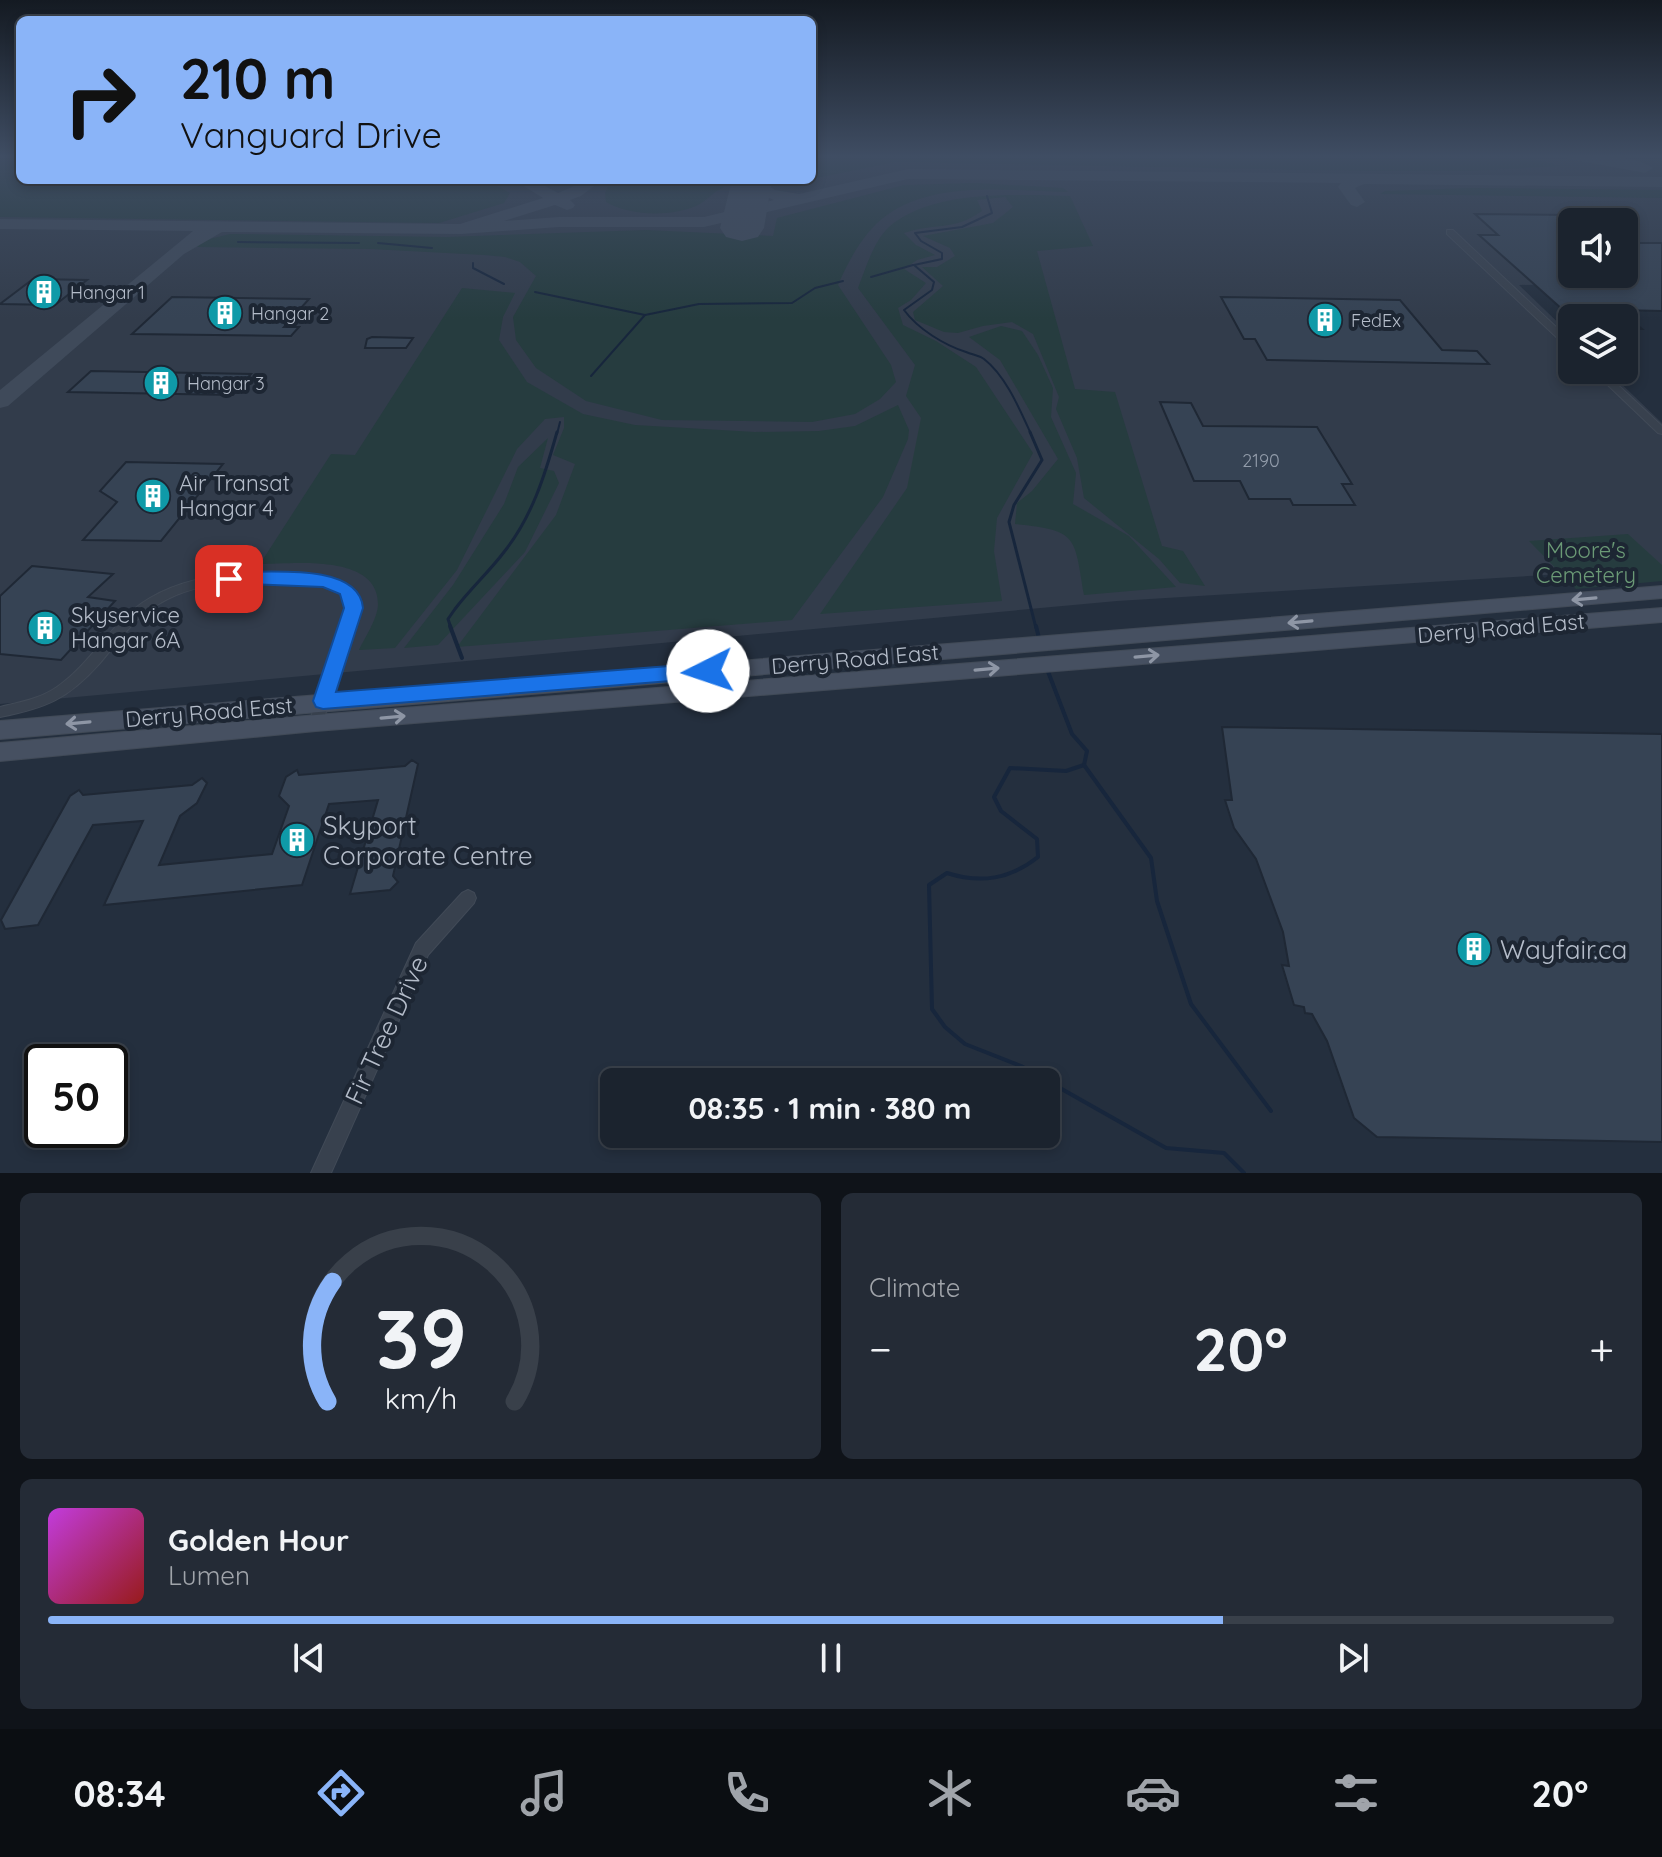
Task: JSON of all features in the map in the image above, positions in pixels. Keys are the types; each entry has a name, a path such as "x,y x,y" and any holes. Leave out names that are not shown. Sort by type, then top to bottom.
{"main road":[{"name":"Derry Road East","path":"0,730 1662,592"},
{"name":"Derry Road East","path":"0,752 316,723 1662,615"}],"street":[{"path":"1450,232 1558,334"},
{"path":"1612,384 1662,431"},
{"path":"0,712 39,705 71,687 129,619 158,599 197,583 229,579 325,581 346,589 353,599 354,608 316,723"},
{"name":"Fir Tree Drive","path":"321,1173 422,949 468,898"}],"shaded area":[{"path":"0,210 1558,210 1558,284 1519,285 1558,323 1558,384 1622,384 1662,423 1662,568 1117,601 0,704"},
{"path":"1638,210 1662,210 1662,282 1638,283"}],"green space":[{"path":"0,210 482,210 439,223 0,217"},
{"path":"626,210 687,210 650,213"},
{"path":"809,210 897,210 871,229 838,285 891,365 896,382 880,399 855,414 812,422 662,420 586,401 536,368 516,340 513,317 536,276 520,262 505,257 370,249 197,247 205,240 230,234 447,237 646,230 773,236 777,218"},
{"path":"919,210 982,211 962,222 904,233 916,245 935,255 917,260 904,269 926,283 911,300 898,308 903,325 936,341 976,367 1033,453 997,518 994,551 1002,601 820,614 907,488 921,418 906,396 915,365 858,288 879,240 889,227"},
{"path":"1010,210 1076,210 1093,246 1037,251 1075,389 1115,392 1162,546 1183,551 1205,586 1180,583 1159,559 1084,498 1077,458 1056,409 1059,397 1033,334 1012,322 958,333 944,332 915,320 913,312 943,286 922,267 937,267 955,256 950,248 923,236 993,223"},
{"path":"462,288 515,293 503,317 499,340 527,382 583,414 635,425 755,432 819,431 855,426 898,405 909,430 908,439 883,497 792,620 457,647 556,515 575,464 553,455 564,428 564,417 545,419 517,449 457,570 395,648 359,650 374,621 378,604 374,588 364,576 331,565 260,564 331,454 355,455"},
{"path":"1001,326 1022,331 1038,355 1053,388 1051,417 1076,473 1073,504 1129,536 1176,587 1084,595 1078,560 1069,540 1051,530 1015,524 1017,503 1032,491 1058,459 1000,360 969,337"},
{"path":"548,438 540,468 554,471 559,483 525,552 438,645 404,648 453,585 504,504 518,467"},
{"name":"Moore's Cemetery","path":"1628,534 1662,565 1662,581 1576,589 1529,541"}],"building":[{"path":"1475,214 1558,215 1558,288 1638,288 1638,242 1662,243 1662,311 1638,310 1638,304 1558,306 1479,235 1498,235"},
{"name":"Hangar 1","path":"33,279 87,280 55,305 0,304"},
{"name":"Hangar 2","path":"172,297 309,299 284,327 299,327 291,336 132,334"},
{"name":"FedEx","path":"1221,297 1400,300 1442,350 1477,351 1489,364 1267,360 1255,339 1244,339"},
{"path":"413,338 406,348 365,348 367,339"},
{"name":"Hangar 3","path":"91,371 251,374 233,395 68,392"},
{"path":"1160,402 1191,403 1203,426 1317,427 1352,484 1342,484 1355,505 1293,505 1290,499 1249,499 1240,481 1194,481"},
{"name":"Air Transat Hangar 4","path":"126,462 223,464 161,541 83,540 117,502 100,491"},
{"name":"Skyservice Hangar 6A","path":"32,566 113,574 88,597 115,601 61,660 0,654 0,596"},
{"name":"Wayfair.ca","path":"1222,727 1662,734 1662,1142 1377,1137 1354,1118 1327,1041 1312,1014 1305,1013 1304,1007 1294,1005 1282,965 1289,966 1283,932 1256,859 1234,828 1225,800 1232,800"},
{"name":"Skyport Corporate Centre","path":"412,760 418,764 393,876 398,882 390,890 350,894 378,800 329,804 302,885 104,905 143,821 93,825 38,925 5,929 1,920 70,796 79,790 83,795 192,785 202,778 207,783 197,803 180,816 159,865 272,854 289,806 279,796 286,777 297,770 299,775 405,766"}],"waterway":[{"path":"991,210 992,213 962,227 915,233 921,241 942,253 942,259 914,265 934,282 932,290 904,310 932,336 982,358 992,366 1012,394 1031,434"},
{"path":"238,242 359,243"},
{"path":"378,243 432,248"},
{"path":"473,263 473,268 504,284"},
{"path":"871,277 913,265"},
{"path":"645,315 699,304 792,303 815,288 843,281"},
{"path":"535,292 645,315"},
{"path":"591,376 645,315"},
{"path":"557,434 560,422"},
{"path":"451,628 448,619 522,525 542,480 557,432"},
{"path":"1030,432 1042,460 1014,505 1009,522 1036,628"},
{"path":"450,626 462,658"},
{"path":"1036,626 1039,638"},
{"path":"1047,669 1072,734 1087,751 1084,765"},
{"path":"1084,765 1151,858 1157,901 1191,1004 1271,1111"},
{"path":"1084,765 1066,771 1010,768 994,797 1001,811 1037,839 1038,857 1006,875 983,879 947,873 929,885 932,1009 945,1027 965,1044 1021,1066 1166,1148 1224,1153 1244,1173"}],"taxiway":[{"path":"461,229 522,210"},
{"path":"461,229 559,222 704,222 753,210"},
{"path":"0,224 461,229"},
{"path":"0,401 178,250 199,235 214,230"}],"runway":[{"path":"742,228 746,210"}],"place":[{"name":"Hangar 1","path":"44,292"},
{"name":"Hangar 2","path":"225,313"},
{"name":"FedEx","path":"1325,320"},
{"name":"Hangar 3","path":"161,383"},
{"name":"Air Transat Hangar 4","path":"153,496"},
{"name":"Skyservice Hangar 6A","path":"45,628"},
{"name":"Skyport Corporate Centre","path":"297,840"},
{"name":"Wayfair.ca","path":"1474,949"}],"route":[{"path":"229,579 325,581 337,583 346,589 353,599 354,608 323,701 708,671"}]}
